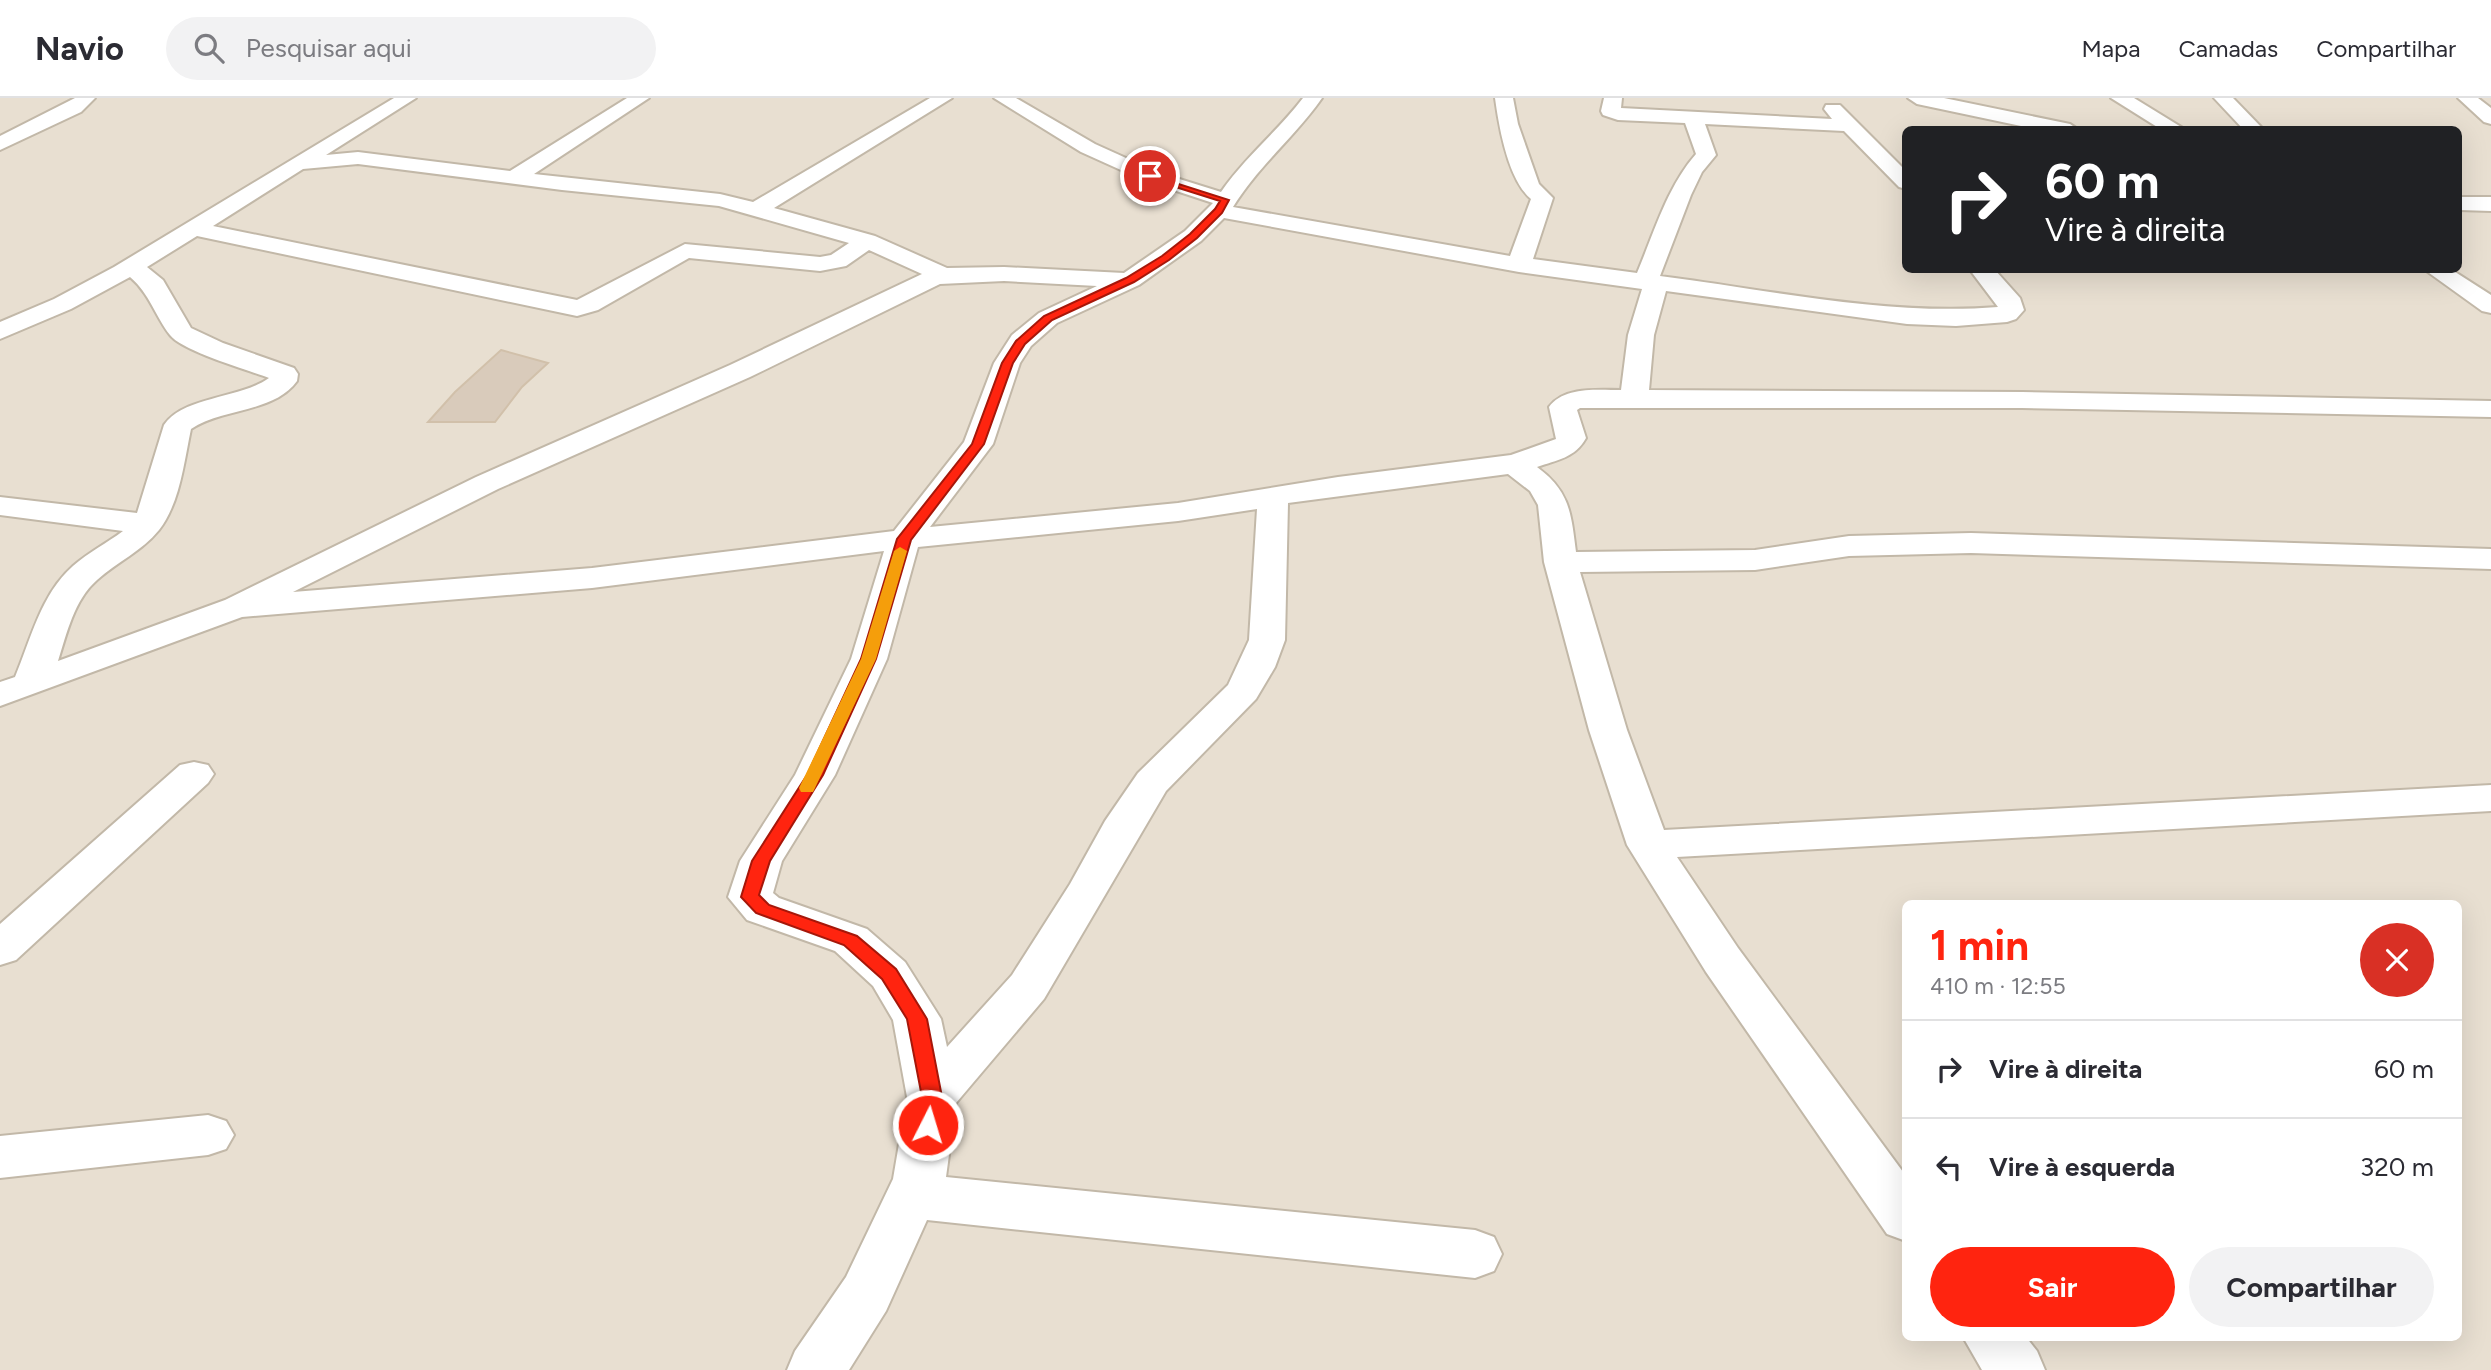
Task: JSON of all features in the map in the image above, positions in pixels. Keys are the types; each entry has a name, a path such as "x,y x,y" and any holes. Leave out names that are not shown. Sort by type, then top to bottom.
{"street":[{"path":"0,144 74,108 86,98"},
{"path":"0,331 46,314 133,267 297,163 407,98"},
{"path":"514,178 640,98"},
{"path":"756,210 943,98"},
{"path":"1003,98 1088,148 1222,205 1519,265 1908,316 1956,318 2007,314 2011,310 2011,303 1985,273"},
{"path":"16,688 237,607 487,483 740,371 918,284 943,275 1004,274 1079,289 1130,280 1179,247 1222,205 1244,173 1295,122 1313,98"},
{"path":"1504,98 1508,124 1529,187 1542,198 1519,265"},
{"path":"1614,98 1611,113 1850,126"},
{"path":"1822,98 1902,179"},
{"path":"1917,98 2051,126"},
{"path":"2120,98 2171,126"},
{"path":"2223,98 2251,126"},
{"path":"2467,98 2491,118"},
{"path":"1634,398 1650,283 1681,195 1693,170 1706,155 1693,119"},
{"path":"331,143 358,158"},
{"path":"297,163 358,158 720,200 867,242 943,275"},
{"path":"2462,204 2491,204"},
{"path":"194,229 577,308 589,305 685,251 820,264 838,261 867,242"},
{"path":"16,688 75,583 90,569 141,534 153,514 178,425 184,419 260,397 283,381 284,374 214,349 181,333 154,285 133,267"},
{"path":"2442,273 2491,306"},
{"path":"75,298 154,285"},
{"path":"816,1370 866,1294 912,1196 919,1179 932,1097 917,1019 889,974 851,940 763,909 750,897 761,861 815,775 869,659 904,539 978,444 1007,363 1021,341 1079,289"},
{"path":"237,607 592,578 904,539 1164,514 1514,464 1558,451 1567,445 1571,438 1564,420 1563,407 1573,401 1634,398 2022,400 2491,409"},
{"path":"1514,464 1542,485 1554,505 1561,562 1608,730 1648,845 1722,960 1902,1212"},
{"path":"932,1097 1028,987 1152,782 1244,691 1267,640 1273,497"},
{"path":"0,506 147,524"},
{"path":"1561,562 1755,560 1849,547 1972,543 2491,559"},
{"path":"0,949 194,774"},
{"path":"1648,845 2491,798"},
{"path":"0,1157 208,1135"},
{"path":"912,1196 1475,1254"},
{"path":"1995,1341 2016,1370"}],"shaded area":[{"path":"0,98 2491,98 2491,1370 0,1370"}],"building":[{"path":"501,350 548,363 522,387 495,422 428,422 455,392"}],"slow traffic":[{"path":"807,788 869,659 900,551"}],"route":[{"path":"928,1125 932,1097 917,1019 889,974 851,940 763,909 750,897 761,861 815,775 869,659 904,539 978,444 1007,363 1021,341 1048,318 1130,280 1165,258 1219,211 1225,200 1150,176"}]}
